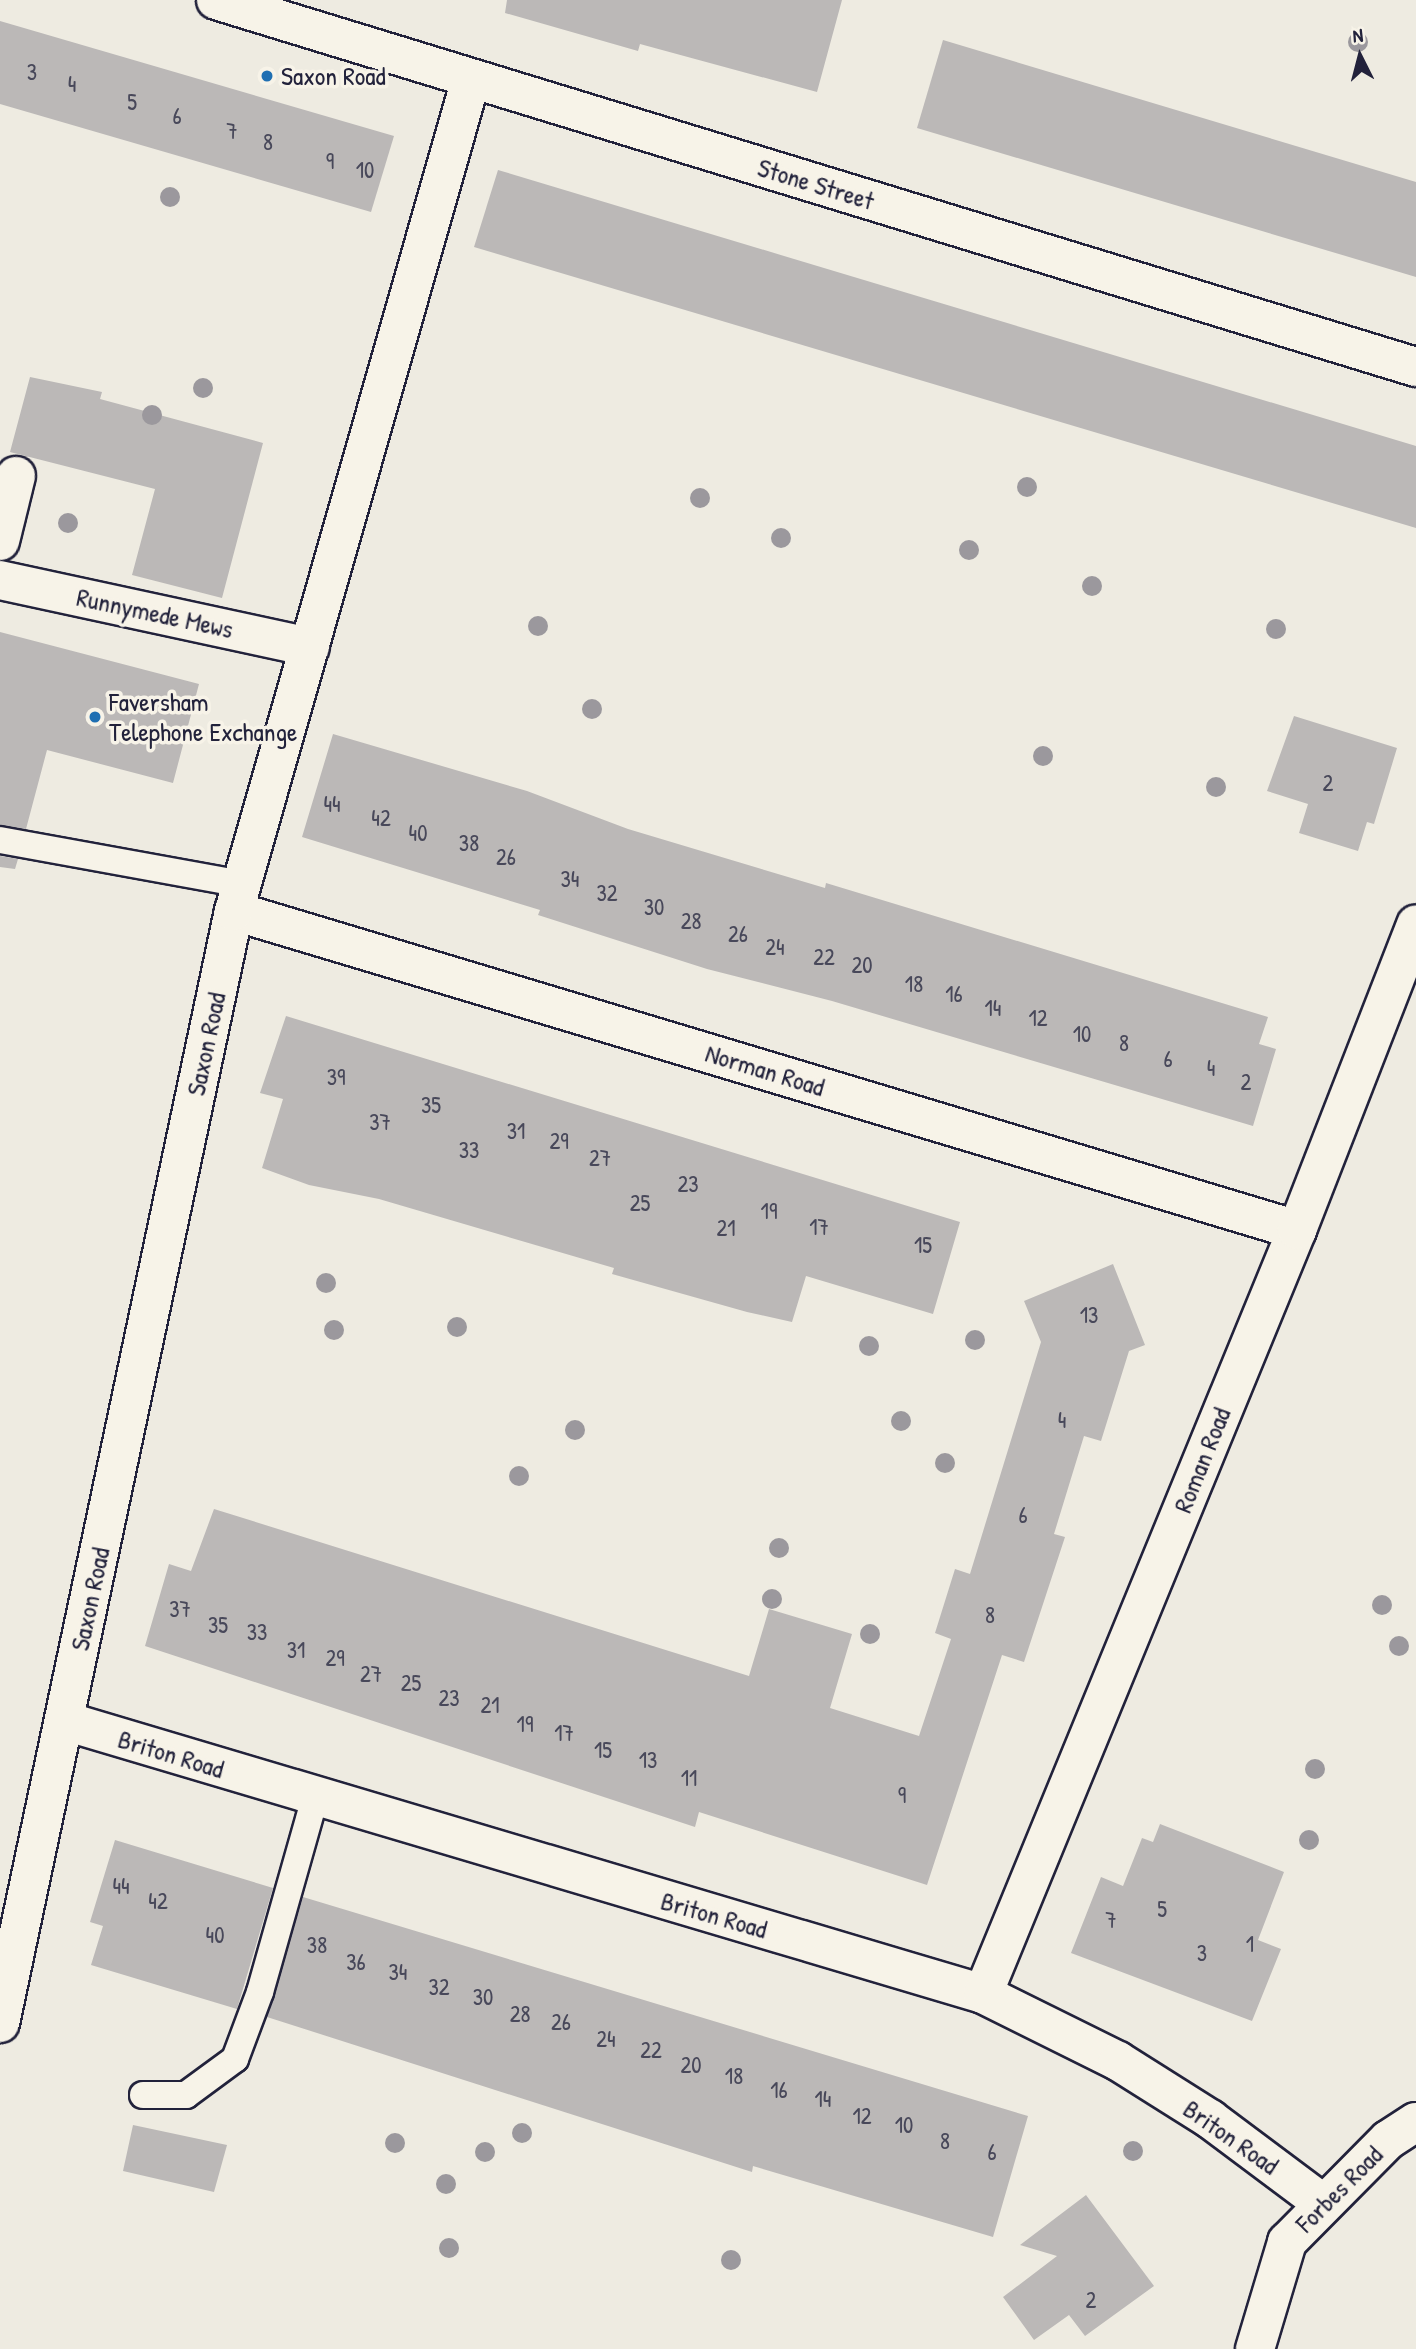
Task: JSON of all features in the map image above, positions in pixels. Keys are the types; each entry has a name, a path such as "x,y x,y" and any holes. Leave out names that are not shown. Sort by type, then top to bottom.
{"street":[{"name":"Stone Street","path":"216,0 1416,367"},
{"name":"Saxon Road","path":"0,2023 238,897 471,79"},
{"path":"0,541 16,476"},
{"name":"Runnymede Mews","path":"0,580 310,647"},
{"name":"Norman Road","path":"238,897 1297,1230"},
{"name":"Roman Road","path":"983,1994 1297,1230 1416,924"},
{"name":"Briton Road","path":"65,1721 315,1798 983,1994 1118,2061 1210,2119 1321,2202"},
{"name":"Forbes Road","path":"1255,2349 1287,2242 1321,2202 1388,2140 1416,2122"}],"lane":[{"path":"0,840 238,897"},
{"path":"143,2095 187,2095 235,2059 260,1992 315,1798"}],"building":[{"path":"507,0 842,0 817,92 640,44 638,51 505,13"},
{"path":"0,21 394,136 371,212 0,104"},
{"path":"943,40 1416,182 1416,277 917,128"},
{"path":"498,170 1416,446 1416,528 474,247"},
{"path":"30,377 102,392 100,399 263,443 222,598 132,575 155,489 10,452"},
{"name":"Faversham Telephone Exchange","path":"0,632 199,684 173,783 47,750 26,829 0,825"},
{"path":"1294,716 1397,748 1374,824 1367,822 1358,851 1299,833 1308,804 1267,791"},
{"path":"333,734 527,791 628,829 825,888 826,883 1268,1017 1259,1044 1276,1049 1253,1126 832,1001 707,969 538,915 540,910 302,837"},
{"path":"0,856 18,859 15,869 0,867"},
{"path":"286,1016 960,1222 933,1314 806,1276 792,1322 612,1274 614,1268 379,1199 309,1185 262,1168 283,1099 260,1093"},
{"path":"1113,1264 1145,1345 1129,1351 1101,1441 1084,1436 1054,1534 1065,1537 1024,1662 1002,1655 927,1885 699,1812 695,1827 145,1646 169,1564 191,1571 214,1509 749,1676 769,1609 852,1634 830,1708 919,1736 951,1639 935,1633 955,1569 970,1574 1041,1342 1024,1301"},
{"path":"1160,1824 1284,1872 1258,1940 1281,1949 1252,2021 1071,1953 1101,1877 1123,1886 1142,1838 1153,1842"},
{"path":"115,1840 273,1888 237,2009 91,1965 103,1926 90,1922"},
{"path":"303,1897 1028,2116 993,2237 753,2166 752,2172 267,2017"},
{"path":"133,2125 227,2145 214,2192 123,2171"},
{"path":"1086,2195 1154,2286 1085,2336 1069,2315 1034,2340 1003,2297 1057,2256 1020,2245"}],"place":[{"name":"Saxon Road","path":"267,76"},
{"name":"Faversham Telephone Exchange","path":"95,717"}]}
